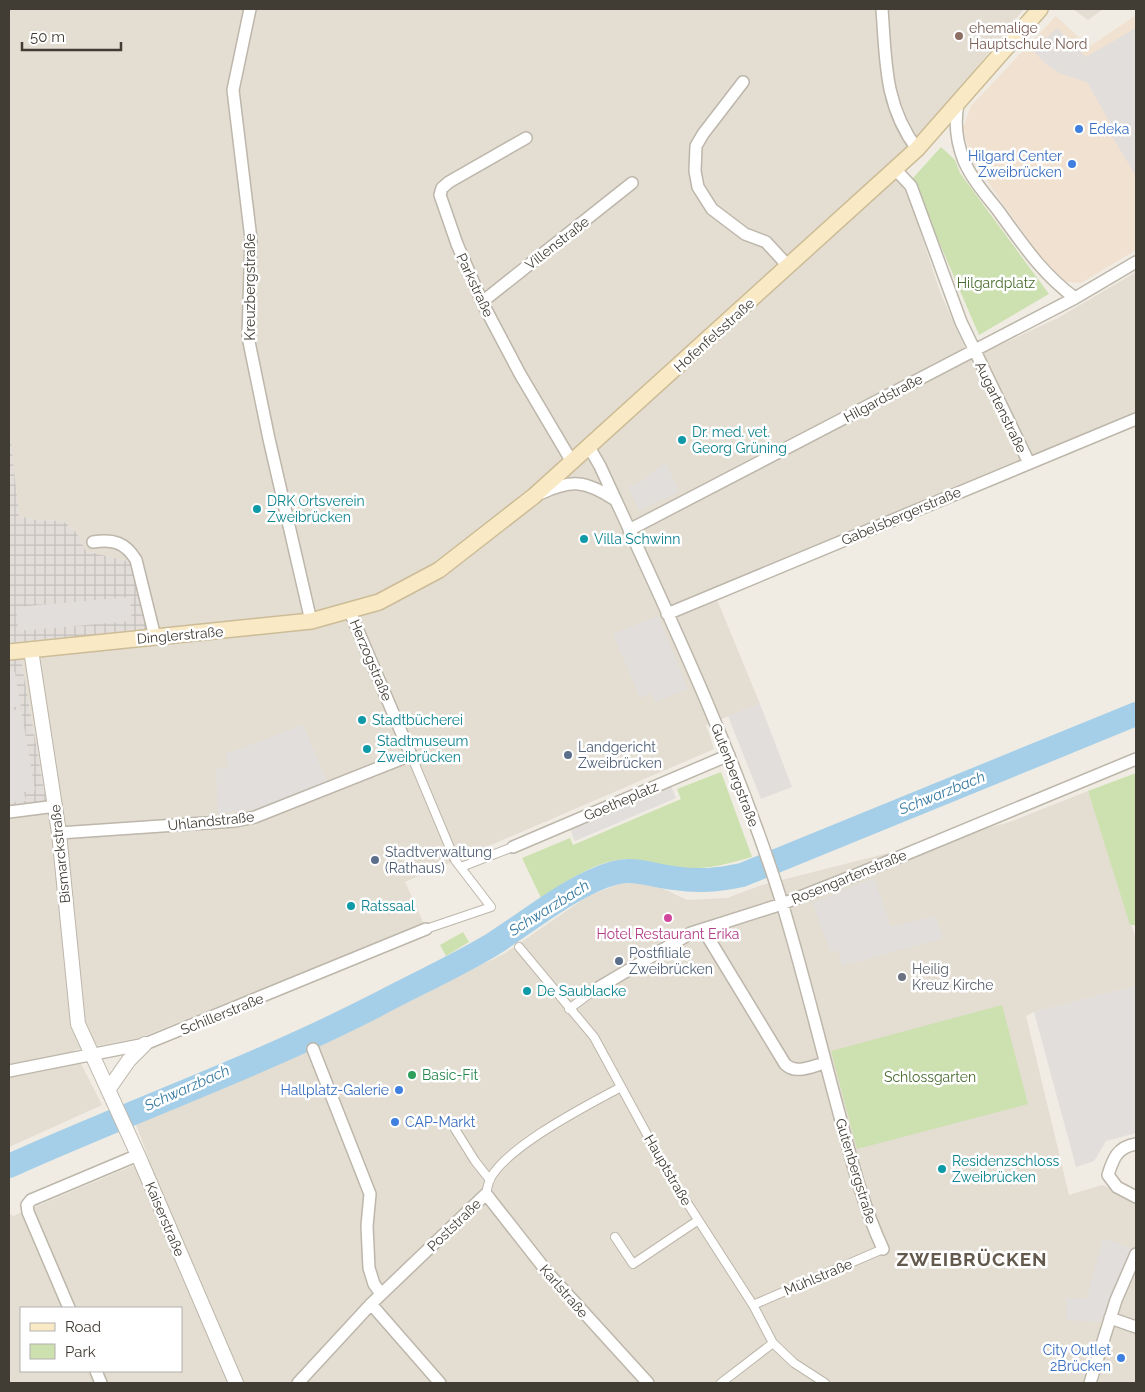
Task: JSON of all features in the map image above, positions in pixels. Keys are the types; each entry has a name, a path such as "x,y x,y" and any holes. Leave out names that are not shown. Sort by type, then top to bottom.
{"main road":[{"name":"Hofenfelsstraße","path":"350,612 379,602 439,570 534,496 789,267 917,149 1040,9"},
{"name":"Dinglerstraße","path":"9,652 311,621 350,612"}],"street":[{"name":"Kreuzbergstraße","path":"250,9 233,90 251,239 248,337 269,440 311,621"},
{"path":"882,9 888,82 892,102 902,126 917,149"},
{"path":"743,82 696,146 695,171 698,187 712,209 745,234 766,242 789,267"},
{"path":"958,104 955,124 958,139 970,172 1053,281 1075,298"},
{"name":"Parkstraße","path":"526,138 449,182 442,188 440,195 457,244 482,302 520,374 572,462"},
{"path":"896,169 911,186 974,350"},
{"name":"Villenstraße","path":"482,302 632,183"},
{"name":"Hilgardstraße","path":"629,530 1075,298 1136,262"},
{"name":"Augartenstraße","path":"974,350 1029,463"},
{"name":"Gabelsbergerstraße","path":"667,614 1136,419"},
{"name":"Gutenbergstraße","path":"589,447 629,530 729,755 782,904 853,1166 883,1249"},
{"path":"534,496 554,487 577,483 592,486 614,499"},
{"path":"94,542 115,541 130,551 136,560 155,637"},
{"name":"Herzogstraße","path":"350,612 455,860 491,907 426,929"},
{"name":"Bismarckstraße","path":"31,650 56,806 76,1010 83,1038 92,1056"},
{"name":"Goetheplatz","path":"513,847 729,755"},
{"name":"Uhlandstraße","path":"59,833 235,821 255,817 411,756"},
{"name":"Rosengartenstraße","path":"569,1009 593,991 691,933 782,904 1136,759"},
{"path":"9,812 56,806"},
{"path":"461,867 513,847"},
{"name":"Schillerstraße","path":"9,1071 145,1044 426,929"},
{"path":"703,929 785,1064 793,1070 800,1070 825,1062"},
{"name":"Hauptstraße","path":"519,947 594,1037 668,1173 753,1305 773,1343 794,1363 826,1383"},
{"path":"109,1092 128,1060 145,1044"},
{"path":"313,1050 370,1194 367,1226 369,1268 374,1284 382,1294"},
{"name":"Kaiserstraße","path":"92,1056 128,1132 236,1383"},
{"name":"Poststraße","path":"298,1383 371,1304 486,1194 490,1180 510,1157 554,1124 621,1087"},
{"path":"455,1129 474,1161 490,1180"},
{"path":"1136,1144 1118,1151 1108,1175 1117,1187 1136,1197"},
{"path":"69,1307 28,1212 27,1205 31,1200 138,1155"},
{"name":"Karlstraße","path":"486,1194 548,1273 648,1383"},
{"path":"615,1237 633,1264 698,1221"},
{"name":"Mühlstraße","path":"753,1305 883,1249"},
{"path":"1090,1383 1110,1318 1136,1254"},
{"path":"371,1304 440,1383"},
{"path":"1110,1318 1136,1327"},
{"path":"721,1383 773,1343"}],"shaded area":[{"path":"9,9 1024,9 933,121 886,168 900,180 907,191 940,292 970,359 1058,318 1136,272 1136,412 713,590 760,704 706,725 714,749 405,882 424,924 139,1038 74,1050 102,1105 9,1147 9,805 46,800 18,642 151,629 134,563 86,551 76,532 63,521 35,520 19,516 9,424"},
{"path":"1073,9 1103,9 1088,20"},
{"path":"1136,15 1136,250 1081,283 1067,282 1051,272 982,174 970,156 963,128 971,106 1056,16 1089,47"},
{"path":"1057,28 1086,57 1136,28 1136,176 1109,131 1113,128 1087,82 1061,74 1046,64 1033,51"},
{"path":"9,424 19,516 35,520 63,521 76,532 86,551 134,563 152,629 18,642 46,801 9,805"},
{"path":"666,462 679,492 639,510 628,487 642,481"},
{"path":"130,597 132,621 18,631 16,607"},
{"path":"658,616 688,689 655,702 652,693 640,698 613,634"},
{"path":"9,670 15,672 21,706 9,708"},
{"path":"760,704 792,787 761,799 728,716"},
{"path":"21,709 35,790 24,792 26,801 9,803 9,711"},
{"path":"303,725 327,781 266,808 218,813 216,769 229,767 226,754"},
{"path":"671,786 676,798 575,841 570,829"},
{"path":"1088,791 1136,940 1136,986 1034,1012 1026,1016 1069,1195 1102,1185 1136,1198 1136,1383 9,1383 9,1213 13,1216 149,1159 135,1122 295,1053 504,954 588,896 619,884 642,882 687,900 727,898 762,885 1007,823"},
{"path":"874,878 891,927 935,916 943,938 842,966 838,950 830,952 813,903"},
{"path":"1136,986 1136,1133 1106,1141 1094,1161 1076,1167 1034,1012"},
{"path":"1103,1238 1132,1249 1101,1322 1066,1320 1066,1298 1087,1298"}],"green space":[{"name":"Hilgardplatz","path":"941,147 955,160 960,173 1049,294 979,335 912,179"},
{"path":"721,772 752,857 716,866 698,868 671,867 630,859 612,861 584,872 541,898 522,858 570,838 573,845 681,799 677,789"},
{"path":"1136,773 1136,925 1130,925 1088,791"},
{"path":"463,932 469,942 446,956 440,945"},
{"name":"Schlossgarten","path":"1002,1005 1028,1104 857,1149 831,1051"}],"waterway":[{"name":"Schwarzbach","path":"9,1166 331,1028 479,952 568,894 599,878 622,871 644,872 692,880 742,875 1136,714"}],"place":[{"name":"ehemalige Hauptschule Nord","path":"959,36"},
{"name":"Edeka","path":"1079,129"},
{"name":"Hilgard Center Zweibrücken","path":"1072,164"},
{"name":"Dr. med. vet. Georg Grüning","path":"682,440"},
{"name":"DRK Ortsverein Zweibrücken","path":"257,509"},
{"name":"Villa Schwinn","path":"584,539"},
{"name":"Stadtbücherei","path":"362,720"},
{"name":"Stadtmuseum Zweibrücken","path":"367,749"},
{"name":"Landgericht Zweibrücken","path":"568,755"},
{"name":"Stadtverwaltung (Rathaus)","path":"375,860"},
{"name":"Ratssaal","path":"351,906"},
{"name":"Hotel Restaurant Erika","path":"668,918"},
{"name":"Postfiliale Zweibrücken","path":"619,961"},
{"name":"Heilig Kreuz Kirche","path":"902,977"},
{"name":"De Saublacke","path":"527,991"},
{"name":"Basic-Fit","path":"412,1075"},
{"name":"Hallplatz-Galerie","path":"399,1090"},
{"name":"CAP-Markt","path":"395,1122"},
{"name":"Residenzschloss Zweibrücken","path":"942,1169"},
{"name":"City Outlet 2Brücken","path":"1121,1358"}],"district":[{"name":"ZWEIBRÜCKEN","path":"972,1259"}]}
